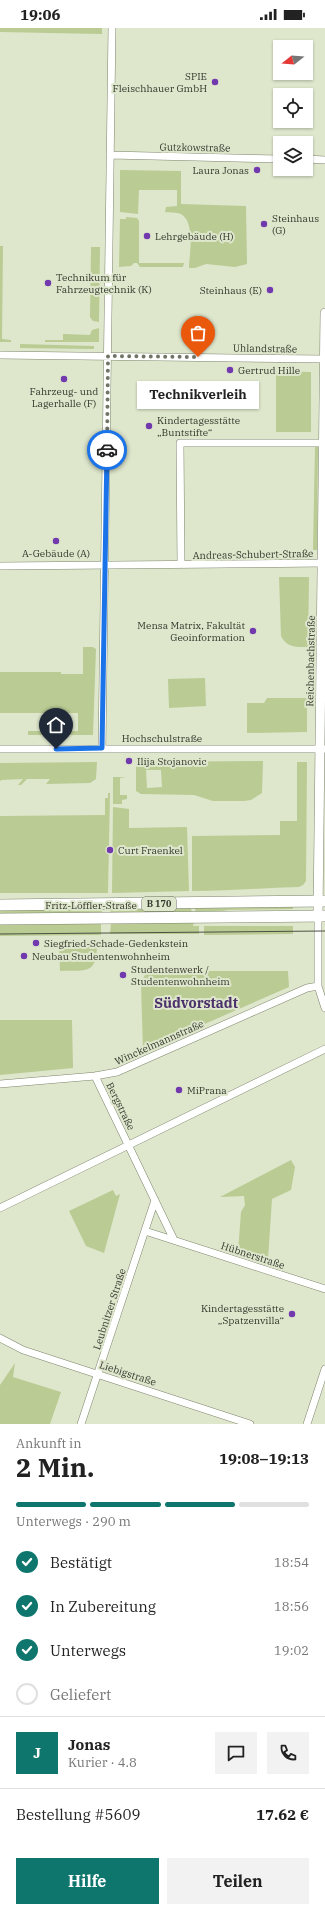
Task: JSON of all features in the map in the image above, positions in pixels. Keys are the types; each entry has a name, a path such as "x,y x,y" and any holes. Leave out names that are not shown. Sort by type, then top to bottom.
{"main road":[{"name":"Fritz-Löffler-Straße","path":"0,906 322,901"},
{"name":"Fritz-Löffler-Straße","path":"0,920 322,916"}],"street":[{"path":"102,748 106,566 112,28"},
{"name":"Gutzkowstraße","path":"110,155 273,159"},
{"path":"313,159 325,160"},
{"name":"Reichenbachstraße","path":"325,313 322,916 318,986 325,1008"},
{"name":"Uhlandstraße","path":"0,355 325,359"},
{"name":"Andreas-Schubert-Straße","path":"181,565 180,443 324,443"},
{"name":"Andreas-Schubert-Straße","path":"0,566 324,563"},
{"name":"Hochschulstraße","path":"0,749 323,749"},
{"name":"Winckelmannstraße","path":"0,1084 95,1076 117,1072 307,988 318,986"},
{"path":"0,1208 325,1049"},
{"name":"Bergstraße","path":"95,1076 128,1145"},
{"path":"128,1145 174,1240"},
{"name":"Leubnitzer Straße","path":"81,1424 155,1200"},
{"name":"Hübnerstraße","path":"145,1231 325,1289"},
{"name":"Liebigstraße","path":"0,1338 23,1350 98,1373 250,1424"},
{"path":"307,1424 325,1369"}],"green space":[{"path":"0,28 102,28 102,34 0,32"},
{"path":"120,170 181,171 181,204 246,206 247,264 235,267 206,264 195,268 189,268 191,240 189,225 186,218 178,213 165,212 166,207 177,206 177,190 139,190 138,214 120,212"},
{"path":"126,217 137,218 139,221 139,263 184,263 183,267 140,267 137,263 134,263 131,266 119,267 120,219 126,219"},
{"path":"0,246 3,246 2,339 11,340 11,342 0,342"},
{"path":"91,247 100,247 99,322 93,321 90,317"},
{"path":"99,328 99,342 45,342 45,340 63,340 63,334 90,335 92,330"},
{"path":"20,344 94,346 94,349 20,348"},
{"path":"276,371 311,372 311,432 276,432"},
{"path":"315,446 318,446 317,550 313,550"},
{"path":"279,577 309,577 308,647 296,647 289,645 281,636"},
{"path":"83,647 93,647 96,649 93,735 28,735 28,731 78,731 78,713 0,713 0,672 61,672 61,674 83,674"},
{"path":"205,678 206,706 169,708 168,679"},
{"path":"267,698 307,698 307,732 247,733 247,703 264,703"},
{"path":"263,761 262,793 251,800 244,801 213,801 194,795 141,794 136,791 136,762","holes":["146,770 161,770 162,787 147,788"]},
{"path":"97,762 96,779 90,783 46,784 50,779 27,779 21,785 18,785 23,779 0,781 0,763"},
{"path":"297,762 307,762 306,881 303,885 299,887 192,891 192,836 280,835 280,821 297,821"},
{"path":"113,777 126,777 120,778 120,795 127,795 127,799 122,800 122,804 113,804"},
{"path":"108,793 110,793 108,893 0,893 0,816 105,815 105,798 108,798"},
{"path":"113,807 129,809 129,828 187,827 189,891 112,893"},
{"path":"293,907 293,909 230,910 196,914 195,908"},
{"path":"191,908 192,914 110,914 111,909"},
{"path":"0,909 102,909 102,914 0,915"},
{"path":"194,922 193,926 199,926 199,934 110,934 111,923"},
{"path":"101,923 101,935 0,936 0,924"},
{"path":"204,926 293,926 293,934 204,935"},
{"path":"59,942 97,942 97,953 93,965 84,970 60,971"},
{"path":"153,971 288,971 289,987 143,1051 141,983 145,975"},
{"path":"0,1020 72,1020 73,1068 0,1075"},
{"path":"291,1160 295,1167 291,1190 272,1199 268,1259 238,1252 241,1212 245,1205 244,1196 220,1197"},
{"path":"113,1190 116,1196 120,1194 104,1253 86,1246 69,1211"},
{"path":"15,1363 13,1377 61,1392 50,1424 0,1424 0,1385"}],"tram line":[{"path":"0,934 325,931"}],"way so far":[{"path":"107,450 108,356 198,357"}],"place":[{"name":"SPIE Fleischhauer GmbH","path":"215,82"},
{"name":"Laura Jonas","path":"257,170"},
{"name":"Steinhaus (G)","path":"264,224"},
{"name":"Lehrgebäude (H)","path":"147,236"},
{"name":"Technikum für Fahrzeugtechnik (K)","path":"48,283"},
{"name":"Steinhaus (E)","path":"270,290"},
{"name":"Technikverleih","path":"198,357"},
{"name":"Gertrud Hille","path":"230,370"},
{"name":"Fahrzeug- und Lagerhalle (F)","path":"64,379"},
{"name":"Kindertagesstätte „Buntstifte“","path":"149,426"},
{"name":"A-Gebäude (A)","path":"56,541"},
{"name":"Mensa Matrix, Fakultät Geoinformation","path":"253,631"},
{"name":"Ilija Stojanovic","path":"129,761"},
{"name":"Curt Fraenkel","path":"110,850"},
{"name":"Siegfried-Schade-Gedenkstein","path":"36,943"},
{"name":"Neubau Studentenwohnheim","path":"24,956"},
{"name":"Studentenwerk / Studentenwohnheim","path":"123,975"},
{"name":"MiPrana","path":"179,1090"},
{"name":"Kindertagesstätte „Spatzenvilla“","path":"292,1314"}],"district":[{"name":"Südvorstadt","path":"196,1003"}],"route":[{"path":"56,749 102,748 107,450"}]}
